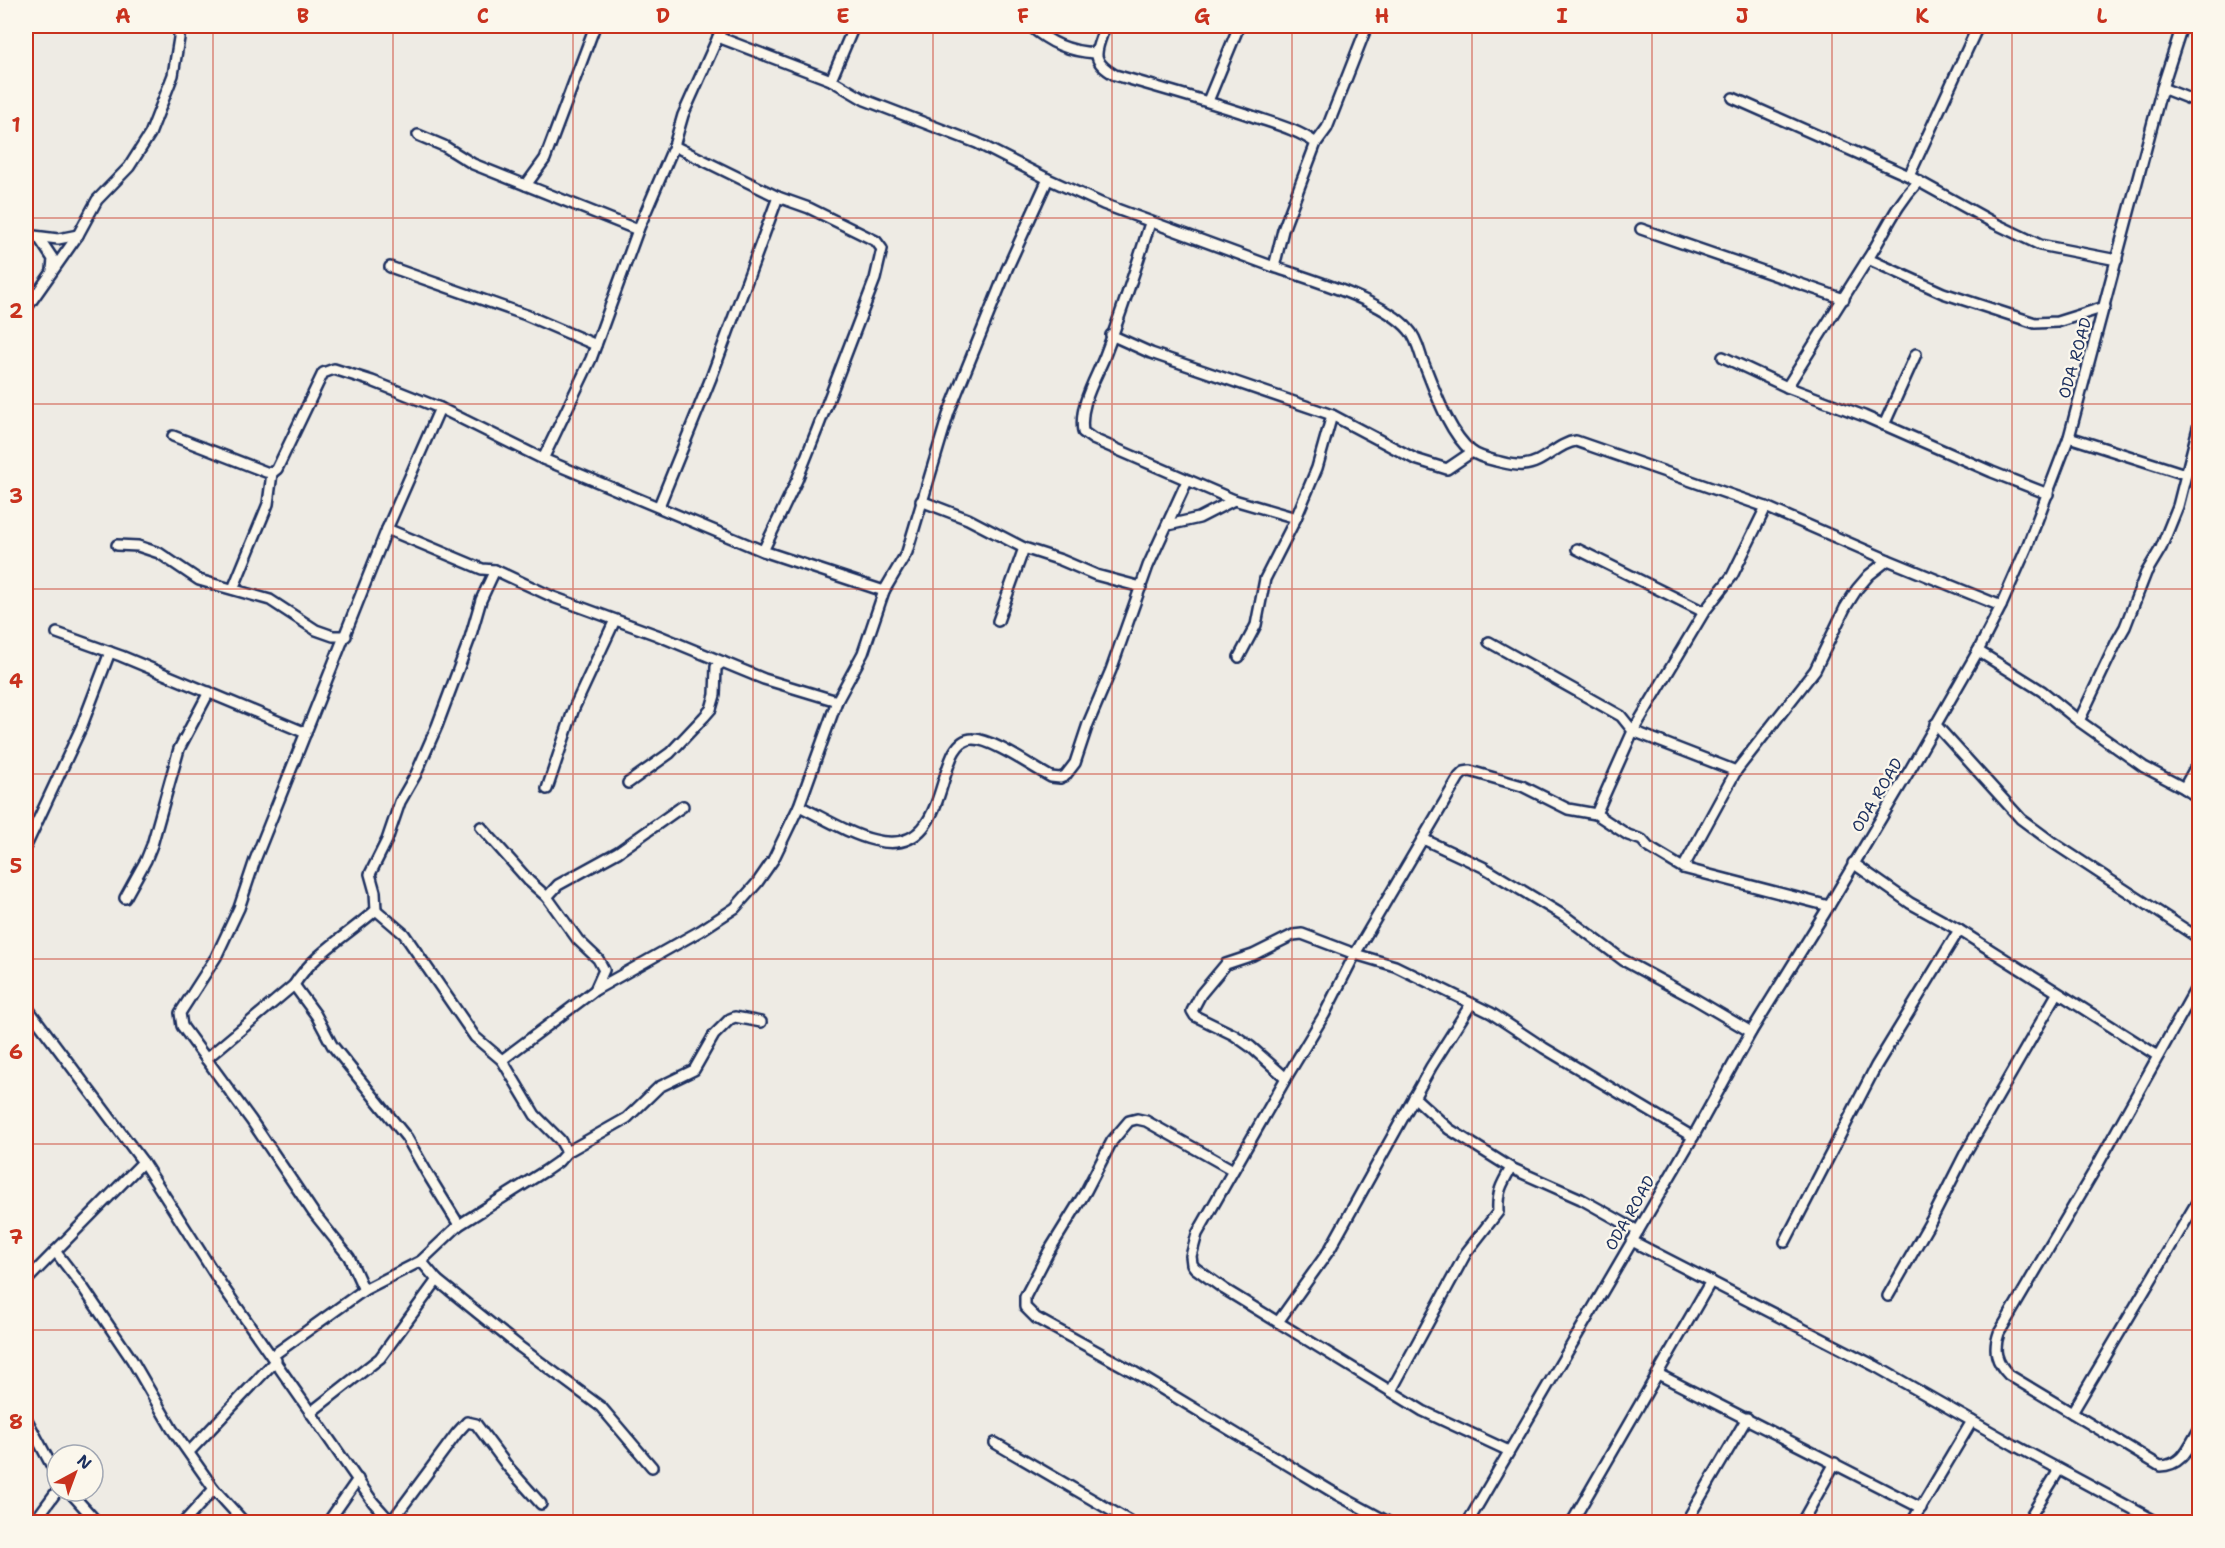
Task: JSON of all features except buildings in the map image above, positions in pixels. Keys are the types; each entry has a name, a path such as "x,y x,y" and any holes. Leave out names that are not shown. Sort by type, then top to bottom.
{"street":[{"path":"26,309 78,236 97,200 129,167 150,134 173,75 179,26"},
{"path":"526,185 545,159 595,26"},
{"path":"543,459 596,345 638,230 674,146 683,115 723,26"},
{"path":"831,80 854,26"},
{"path":"1030,26 1061,47 1095,53"},
{"path":"1105,26 1095,53 1098,64 1115,75 1208,101 1285,126 1300,132 1316,143"},
{"path":"1208,101 1239,26"},
{"path":"1274,267 1283,230 1316,143 1327,128 1366,26"},
{"path":"1909,176 1978,26"},
{"name":"ODA ROAD","path":"1468,1522 1693,1137 1751,1032 1829,906 1978,651 2001,606 2069,437 2162,88 2182,26"},
{"path":"718,38 831,80 865,100 977,143 1048,179 1150,223 1330,287 1398,318 1411,331 1443,409 1457,436 1472,452 1508,464 1524,465 1540,460 1564,445 1576,441 1766,507 1888,561 2001,606"},
{"path":"2162,88 2199,103"},
{"path":"1733,98 1909,176 1994,223 2040,245 2117,260"},
{"path":"418,135 444,146 473,164 638,230"},
{"path":"674,146 778,197 809,208 876,241 882,249 875,279 817,430 797,480 763,551"},
{"path":"534,174 541,190"},
{"path":"502,1060 595,990 735,908 773,860 799,806 837,701 863,653 884,591 907,552 949,412 1048,179"},
{"path":"1787,387 1844,299 1899,204 1918,182"},
{"path":"659,506 711,378 778,197"},
{"path":"1150,223 1083,408 1083,432 1093,439 1234,500 1296,518"},
{"path":"1641,229 1844,299"},
{"path":"26,235 58,239 78,236"},
{"path":"39,238 53,258 51,272"},
{"path":"1868,259 1943,293 2035,323 2057,322 2105,307"},
{"path":"390,267 526,315 596,345"},
{"path":"1111,335 1151,353 1332,415 1415,459 1447,469 1472,452"},
{"path":"1884,425 1916,354"},
{"path":"1723,357 1787,387 2048,494"},
{"path":"233,589 268,504 272,473 277,469 323,373 334,369 372,381 440,408 543,459 763,551 884,591"},
{"path":"364,1290 349,1257 313,1212 251,1120 183,1026 180,1013 216,957 239,908 255,860 387,529 440,408"},
{"path":"1239,657 1256,625 1265,579 1296,518 1317,468 1332,415"},
{"path":"2079,721 2125,627 2146,573 2161,548 2178,506 2199,420"},
{"path":"173,436 272,473"},
{"path":"2069,437 2185,474"},
{"path":"799,806 874,840 899,842 919,831 929,822 951,756 958,746 972,739 990,743 1051,777 1065,776 1076,764 1088,724 1111,670 1141,587 1188,481"},
{"path":"1168,525 1199,518 1234,500"},
{"path":"921,501 968,519 1024,548 1096,575 1141,587"},
{"path":"1596,814 1633,731 1704,612 1732,576 1766,507"},
{"path":"387,529 482,568 495,570 543,593 788,687 837,701"},
{"path":"117,545 138,546 159,553 193,577 209,584 274,602 316,630 333,636 346,636"},
{"path":"998,621 1024,548"},
{"path":"1577,549 1704,612"},
{"path":"1683,868 1736,771 1815,670 1845,608 1857,589 1869,574 1888,561"},
{"path":"495,570 481,600 470,638 437,726 416,774 400,802 387,840 370,874 375,892 376,910 404,934 475,1037 502,1060 535,1115 560,1140 567,1152"},
{"path":"547,789 560,744 574,708 615,620"},
{"path":"57,633 110,652 306,733"},
{"path":"1489,642 1621,716 1633,731 1736,771"},
{"path":"1978,651 2042,691 2079,721 2144,766 2199,799"},
{"path":"26,846 81,728 110,652"},
{"path":"628,783 670,753 711,709 715,695 716,667 723,662"},
{"path":"125,898 152,845 179,749 209,692"},
{"path":"1935,724 2022,819 2052,842 2199,939"},
{"path":"2184,788 2199,759"},
{"path":"1509,1451 1423,1411 1224,1289 1192,1264 1191,1256 1197,1234 1324,1015 1355,954 1459,777 1464,772 1470,771 1522,786 1568,809 1596,814 1628,835 1642,840 1648,847 1683,868 1829,906"},
{"path":"547,897 558,885 618,852 683,806"},
{"path":"481,827 529,881 547,897 578,940 602,964 604,970 595,990"},
{"path":"1423,839 1492,872 1566,917 1623,960 1751,1032"},
{"path":"1853,863 1910,903 1959,930 2158,1056"},
{"path":"206,1059 294,985 301,974 346,933 376,910"},
{"path":"1785,1242 1876,1066 1959,930"},
{"path":"1286,1078 1234,1035 1195,1016 1191,1011 1226,964 1302,934 1395,966 1491,1013 1544,1048 1693,1137"},
{"path":"2199,981 1996,1341 1997,1360 2009,1375 2086,1424 2160,1466 2172,1466 2181,1459 2199,1428"},
{"path":"294,985 316,1015 332,1045 407,1138 459,1224"},
{"path":"1888,1296 1932,1219 1966,1152 2057,994"},
{"path":"1278,1322 1330,1249 1414,1097 1471,1004"},
{"path":"26,1006 143,1162 221,1284 310,1413 391,1522 457,1432 467,1422 476,1424 508,1467 541,1504"},
{"path":"189,1452 274,1358 364,1290 421,1261 459,1224 545,1171 567,1152 627,1118 658,1087 694,1070 714,1035 730,1019 735,1017 761,1022"},
{"path":"1414,1097 1449,1129 1511,1168 1581,1199 1638,1231"},
{"path":"1233,1170 1146,1121 1137,1119 1129,1121 1112,1141 1086,1191 1049,1251 1025,1296 1025,1307 1036,1318 1134,1372 1336,1494 1388,1522"},
{"path":"26,1281 143,1162"},
{"path":"1391,1392 1466,1253 1498,1212 1497,1196 1511,1168"},
{"path":"2072,1413 2199,1197"},
{"path":"1632,1240 1875,1366 2059,1470 2138,1518 2157,1522"},
{"path":"55,1251 119,1341 172,1429 214,1489 243,1522"},
{"path":"421,1261 437,1280 606,1412 652,1467"},
{"path":"310,1413 380,1358 437,1280"},
{"path":"1572,1522 1711,1281"},
{"path":"1658,1374 1921,1508"},
{"path":"26,1418 45,1454"},
{"path":"1686,1522 1747,1418"},
{"path":"1912,1522 1972,1421"},
{"path":"995,1443 1131,1522"},
{"path":"1802,1522 1835,1463"},
{"path":"2027,1522 2059,1470"},
{"path":"328,1522 358,1479"},
{"path":"184,1522 214,1489"},
{"path":"34,1522 48,1503"},
{"path":"80,1503 97,1522"}]}
